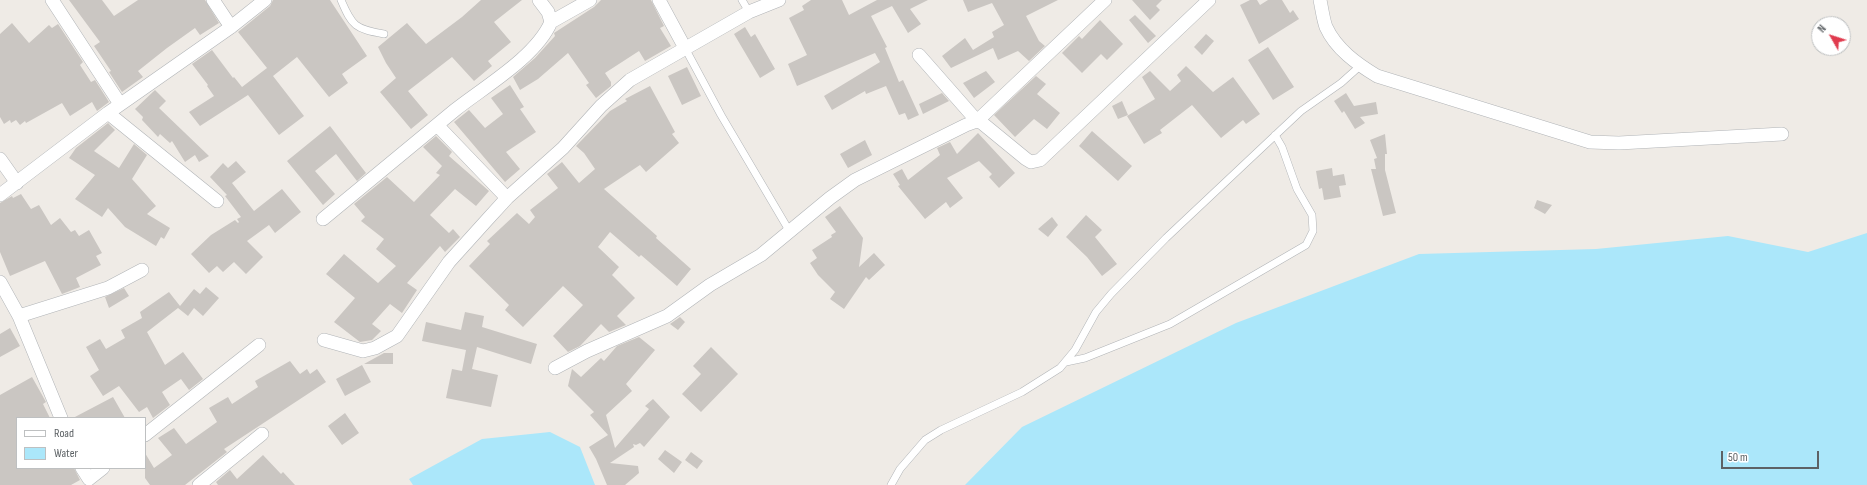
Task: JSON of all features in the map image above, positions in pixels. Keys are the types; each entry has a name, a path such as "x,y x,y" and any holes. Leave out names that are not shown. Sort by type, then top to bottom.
{"street":[{"path":"52,0 120,104"},
{"path":"213,0 231,27"},
{"path":"0,195 120,104 231,27 265,0"},
{"path":"539,0 548,12 551,22"},
{"path":"323,218 437,125 508,71 536,44 551,22 590,0"},
{"path":"659,0 685,48"},
{"path":"324,340 363,350 375,348 398,336 449,262 507,198 563,148 601,106 630,80 749,12 779,0"},
{"path":"555,368 595,347 667,316 710,285 761,255 830,198 855,180 977,121 1105,0"},
{"path":"919,55 977,121 982,123 1026,160 1031,162 1040,160 1209,0"},
{"path":"1320,0 1326,27 1333,38 1350,58 1377,76 1590,142 1619,143 1782,134"},
{"path":"108,113 217,200"},
{"path":"437,125 507,198"},
{"path":"0,159 17,183"},
{"path":"19,316 108,288 142,270"},
{"path":"0,282 19,316 61,417"},
{"path":"146,434 259,345"},
{"path":"199,485 262,434"},
{"path":"88,477 101,469"}],"lane":[{"path":"340,0 350,21 366,31 384,34"},
{"path":"742,0 749,12"},
{"path":"685,48 790,232"},
{"path":"891,485 900,469 925,440 941,430 1022,392 1050,376 1066,362 1103,302 1166,238 1301,111 1341,83 1360,66"},
{"path":"1066,362 1085,358 1170,324 1306,245 1311,238 1313,231 1312,215 1292,179 1282,147 1276,136"}],"water":[{"path":"1867,233 1867,485 965,485 1022,427 1236,323 1419,254 1596,249 1728,236 1808,252"},
{"path":"550,432 580,447 595,485 413,485 409,479 482,439"}],"building":[{"path":"69,0 102,0 114,16 138,0 205,0 219,23 200,35 195,28 138,71 143,77 122,92 109,72 111,71 94,46 100,42"},
{"path":"273,0 330,0 367,56 342,74 348,83 329,97 297,57 273,76 304,116 279,135 248,95 200,126 189,112 214,96 207,86 208,85 192,64 212,50 233,78 234,77 242,87 267,68 238,32 270,6"},
{"path":"481,0 522,0 494,22 511,42 488,61 492,66 474,81 452,57 408,91 428,115 411,129 380,92 396,78 378,47 407,23 426,44 462,17"},
{"path":"601,0 651,0 664,26 660,28 671,46 645,61 639,51 605,73 611,82 611,86 596,98 586,85 589,83 568,53 538,79 520,90 513,77 535,58 555,36 554,33 594,7"},
{"path":"811,0 842,0 849,15 877,0 928,0 910,9 921,24 908,33 892,6 871,16 887,47 885,48 899,82 903,80 919,115 908,120 905,113 899,115 886,86 866,94 865,91 832,110 824,96 880,62 875,53 797,86 788,64 807,55 789,18 804,10 802,6"},
{"path":"963,0 1058,0 1026,16 1039,41 1045,46 1029,61 1018,51 998,60 993,48 951,68 942,56 965,38 973,50 994,37 992,32 1004,25 992,3 968,12"},
{"path":"1132,0 1162,0 1156,6 1160,10 1150,20"},
{"path":"1250,0 1257,0 1260,5 1268,0 1282,0 1290,13 1293,10 1299,19 1259,44 1240,5"},
{"path":"1135,15 1156,36 1148,43 1129,20"},
{"path":"1100,20 1123,44 1107,60 1101,54 1082,73 1062,53 1079,36 1082,39"},
{"path":"12,23 29,43 49,25 52,28 58,24 83,62 80,65 91,82 95,80 109,102 97,111 92,102 70,116 62,103 26,123 25,121 20,125 16,120 11,123 10,120 4,124 0,117 0,34"},
{"path":"745,27 751,37 755,34 775,69 760,78 734,34"},
{"path":"1206,34 1214,41 1202,55 1194,47"},
{"path":"1268,47 1294,87 1273,100 1248,60"},
{"path":"1186,66 1213,92 1233,77 1260,114 1246,124 1243,120 1221,138 1192,105 1160,130 1162,133 1144,144 1127,116 1155,99 1142,77 1150,71 1170,91 1181,81 1177,75"},
{"path":"687,67 701,96 682,105 668,76"},
{"path":"986,71 995,82 974,98 963,83"},
{"path":"1036,76 1046,84 1037,94 1060,113 1047,129 1034,119 1015,137 994,115"},
{"path":"510,85 524,107 520,109 536,132 506,152 520,169 505,182 454,122 469,110 485,128 503,114 491,98"},
{"path":"650,86 675,132 672,134 679,143 646,172 640,165 604,189 657,236 656,238 691,269 677,286 641,255 639,257 610,232 598,247 619,267 612,275 635,298 617,316 626,325 609,332 601,324 580,346 568,352 553,336 583,305 563,286 523,327 505,310 509,305 469,266 490,244 487,241 517,213 529,224 535,217 530,210 558,188 547,174 562,162 579,183 595,169 584,153 576,146 610,111 627,101 625,99"},
{"path":"155,90 166,101 159,108 209,156 199,162 195,155 185,162 172,141 170,143 160,134 158,137 142,120 143,117 135,109"},
{"path":"942,93 949,101 923,114 919,104"},
{"path":"1346,93 1354,106 1376,102 1378,114 1360,117 1365,123 1355,129 1344,111 1342,113 1334,101"},
{"path":"1122,101 1128,115 1118,119 1112,106"},
{"path":"108,123 115,130 94,151 119,168 134,144 147,155 132,179 156,206 147,214 170,228 164,239 161,237 156,246 125,227 108,208 102,217 75,199 95,175 69,158 76,148"},
{"path":"330,126 366,173 357,181 336,154 315,171 335,194 323,205 287,161"},
{"path":"1092,131 1132,166 1118,181 1079,146"},
{"path":"978,133 1015,173 999,188 989,177 992,174 979,161 947,178 963,198 950,208 946,202 925,219 898,186 900,185 893,174 902,169 908,180 940,155 937,148 950,142 957,154"},
{"path":"1385,134 1387,154 1385,154 1385,170 1396,213 1383,216 1371,169 1376,169 1374,159 1377,158 1370,140"},
{"path":"436,136 452,152 449,156 489,191 476,206 455,189 430,215 449,233 453,229 460,237 445,252 440,246 407,283 417,290 402,313 390,304 372,324 381,331 372,340 360,342 334,322 355,298 326,274 344,254 378,283 396,266 376,249 384,239 361,221 365,217 354,204 387,177 414,202 440,175 436,173 442,166 423,147"},
{"path":"865,140 872,155 848,168 840,154"},
{"path":"236,161 246,172 232,183 254,211 282,189 301,212 275,233 269,225 247,241 263,257 246,274 234,262 223,272 217,266 209,273 191,254 211,235 235,220 238,223 239,222 237,219 241,217 225,196 227,195 210,177 223,163 228,168"},
{"path":"1332,168 1333,176 1344,174 1346,185 1339,186 1341,197 1324,200 1322,188 1319,189 1316,171"},
{"path":"21,194 31,209 39,205 51,225 60,218 71,232 75,230 79,236 89,230 102,253 96,256 101,265 76,278 80,287 62,294 45,261 10,276 0,252 0,203 12,196 13,198"},
{"path":"1537,200 1552,205 1545,214 1534,208"},
{"path":"840,206 863,238 859,267 874,253 885,265 869,280 866,277 844,309 830,299 835,292 818,275 810,263 817,258 812,250 832,237 831,235 836,232 825,217"},
{"path":"1086,215 1102,230 1095,237 1117,264 1102,276 1087,257 1066,237"},
{"path":"1052,217 1058,225 1048,237 1038,229"},
{"path":"206,287 219,298 203,316 194,308 188,316 178,308 147,332 165,365 183,352 203,379 189,390 181,379 162,392 170,405 153,418 147,407 139,412 119,386 103,396 90,376 99,370 86,347 100,339 106,349 125,338 121,330 142,318 140,312 169,292 180,306 194,289 200,294"},
{"path":"124,288 129,296 109,308 105,297"},
{"path":"465,312 484,316 482,327 537,344 531,364 477,347 472,369 498,375 491,407 446,398 452,369 462,371 466,350 422,341 426,322 461,330"},
{"path":"680,317 685,322 678,330 670,324"},
{"path":"10,328 20,346 0,357 0,334"},
{"path":"639,337 655,350 626,384 632,391 606,415 615,448 649,409 645,406 653,399 670,417 644,447 640,443 636,445 633,444 634,447 610,463 638,466 639,473 625,485 607,485 589,447 608,435 590,415 594,412 568,386 572,369 581,377 601,358 604,361 617,346"},
{"path":"711,347 738,374 701,412 682,394 701,374 693,366"},
{"path":"384,353 393,353 393,364 364,364"},
{"path":"290,361 300,374 307,369 310,374 317,369 326,382 224,449 227,452 185,485 150,485 145,478 146,455 154,468 172,455 158,438 174,428 186,444 217,422 209,408 228,397 232,404 258,387 255,381"},
{"path":"362,365 371,382 345,396 336,379"},
{"path":"32,377 46,402 43,404 50,417 16,417 16,469 74,469 80,480 71,485 0,485 0,395"},
{"path":"113,397 124,417 75,417"},
{"path":"345,413 359,433 342,445 328,426"},
{"path":"665,450 682,462 674,473 658,459"},
{"path":"691,452 703,461 697,469 685,460"},
{"path":"263,455 281,474 283,472 295,485 218,485 216,482 230,470 237,479"}]}
